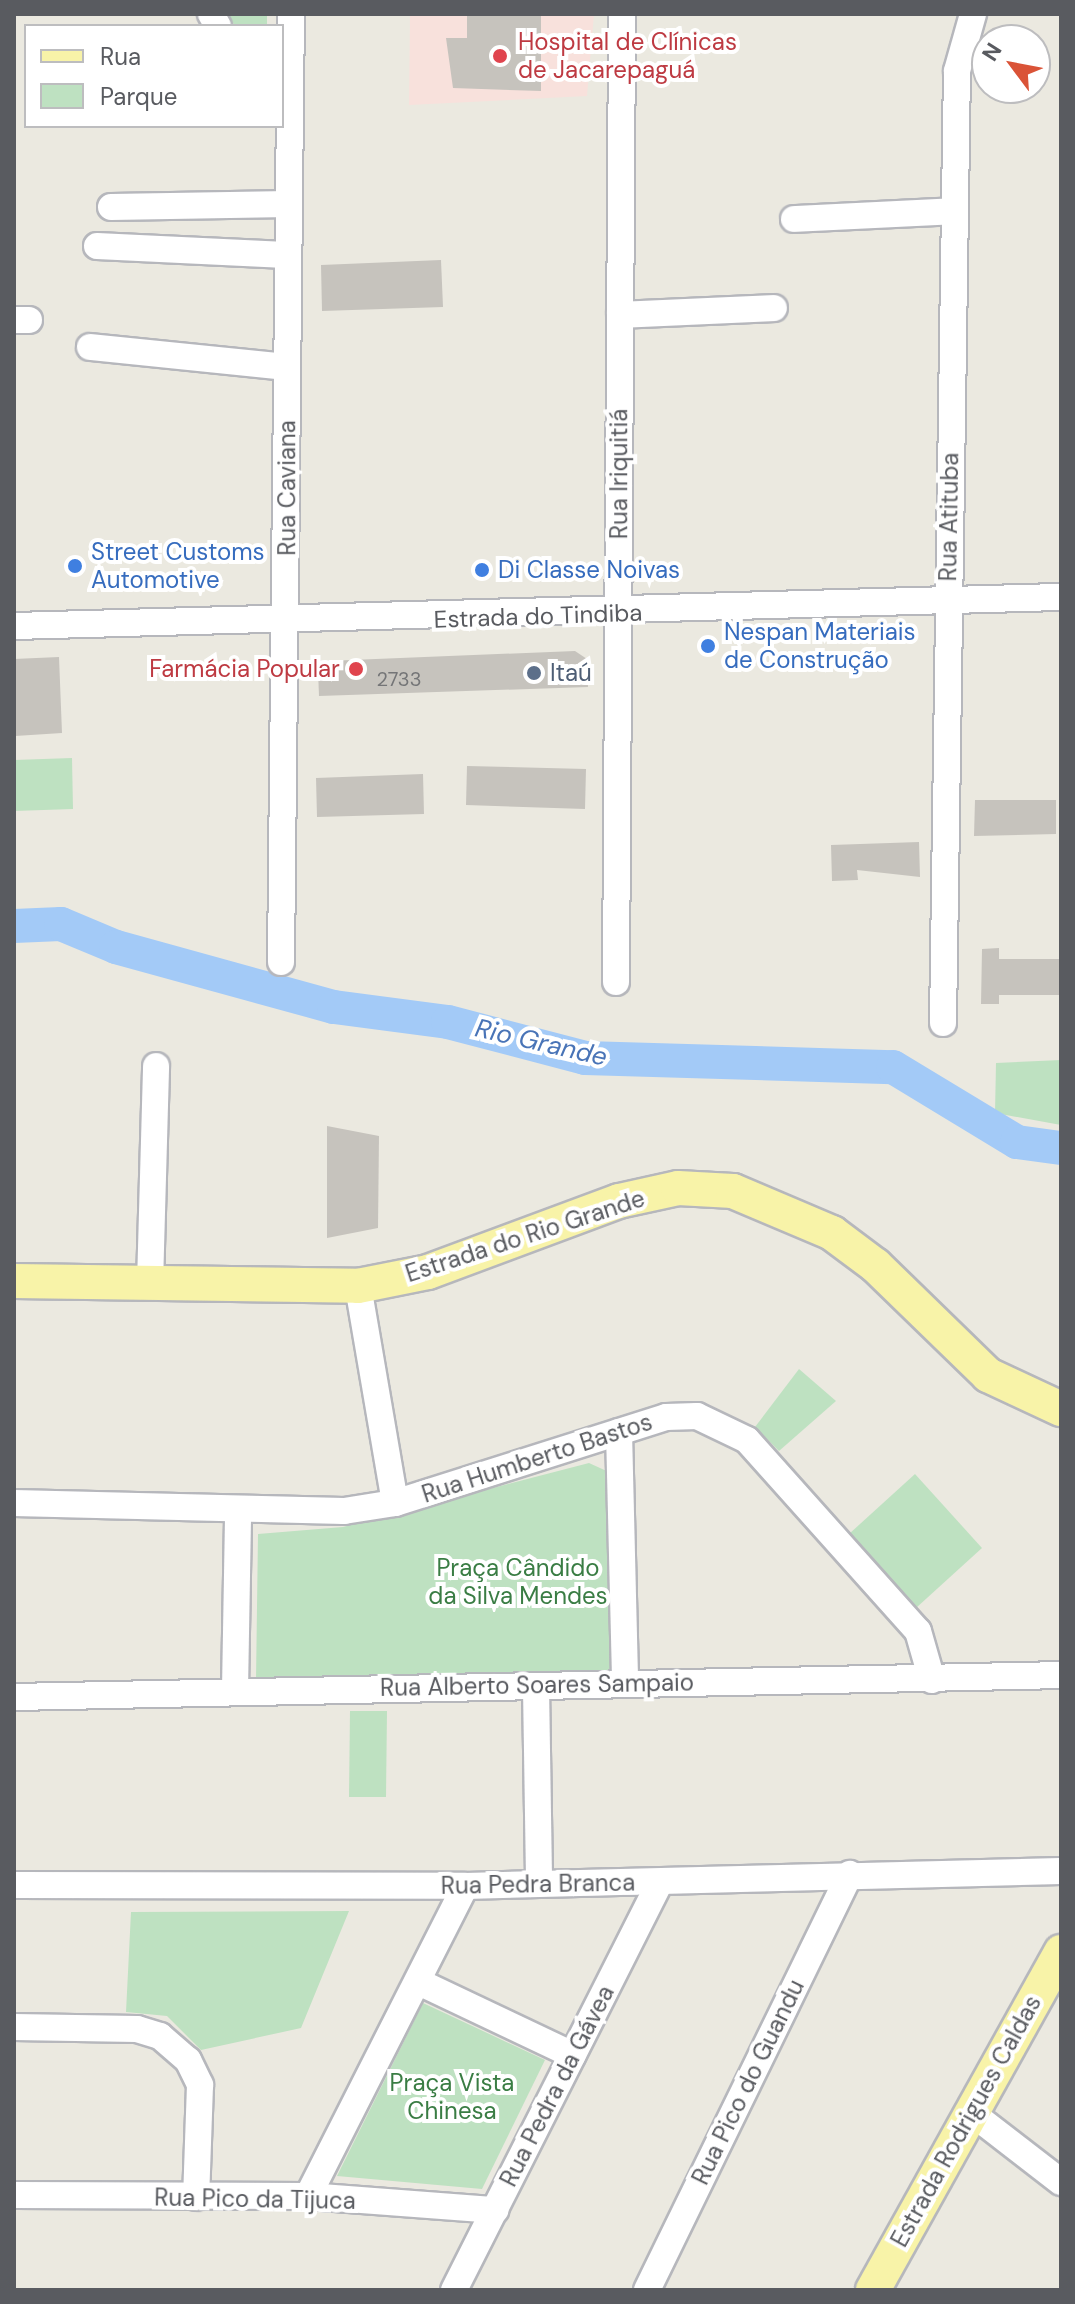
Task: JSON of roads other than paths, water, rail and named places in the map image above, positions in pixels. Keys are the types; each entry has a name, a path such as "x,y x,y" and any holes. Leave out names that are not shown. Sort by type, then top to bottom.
{"main road":[{"name":"Estrada do Rio Grande","path":"14,1281 358,1286 428,1272 619,1201 678,1188 733,1191 832,1233 988,1375 1061,1409"},
{"name":"Estrada Rodrigues Caldas","path":"873,2290 969,2111 1061,1952"}],"street":[{"name":"Rua Caviana","path":"281,962 287,623 286,255 289,204 285,136 291,14"},
{"name":"Rua Iriquitiá","path":"616,982 622,14"},
{"name":"Rua Atituba","path":"943,1023 957,71 973,14"},
{"path":"111,207 289,204"},
{"path":"794,219 955,211"},
{"path":"97,246 286,255"},
{"path":"620,315 774,308"},
{"path":"90,347 286,367"},
{"name":"Estrada do Tindiba","path":"14,626 287,623 1061,597"},
{"path":"150,1284 156,1066"},
{"path":"358,1286 395,1503"},
{"name":"Rua Humberto Bastos","path":"14,1503 238,1512 395,1503 619,1432 697,1416 747,1440 918,1631 932,1680"},
{"path":"619,1432 625,1682"},
{"path":"235,1690 238,1512"},
{"name":"Rua Alberto Soares Sampaio","path":"14,1697 1061,1675"},
{"path":"536,1687 539,1883"},
{"name":"Rua Pedra Branca","path":"14,1885 465,1886 1061,1871"},
{"name":"Rua Pico do Guandu","path":"647,2290 850,1874"},
{"name":"Rua Pedra da Gávea","path":"454,2290 660,1883"},
{"path":"308,2196 465,1886"},
{"path":"419,1982 573,2055"},
{"path":"14,2027 137,2029 160,2036 188,2060 200,2085 196,2197"},
{"path":"969,2111 1061,2182"},
{"name":"Rua Pico da Tijuca","path":"14,2195 308,2196 495,2210"}],"waterway":[{"name":"Rio Grande","path":"14,926 61,924 116,947 334,1007 448,1022 585,1058 893,1067 1017,1142 1061,1148"}],"place":[{"name":"Hospital de Clínicas de Jacarepaguá","path":"500,56"},
{"name":"Street Customs Automotive","path":"75,566"},
{"name":"Di Classe Noivas","path":"482,570"},
{"name":"Nespan Materiais de Construção","path":"708,646"},
{"name":"Farmácia Popular","path":"356,669"},
{"name":"Itaú","path":"534,673"}],"park label":[{"name":"Praça Cândido da Silva Mendes","path":"518,1582"},
{"name":"Praça Vista Chinesa","path":"452,2097"}]}
